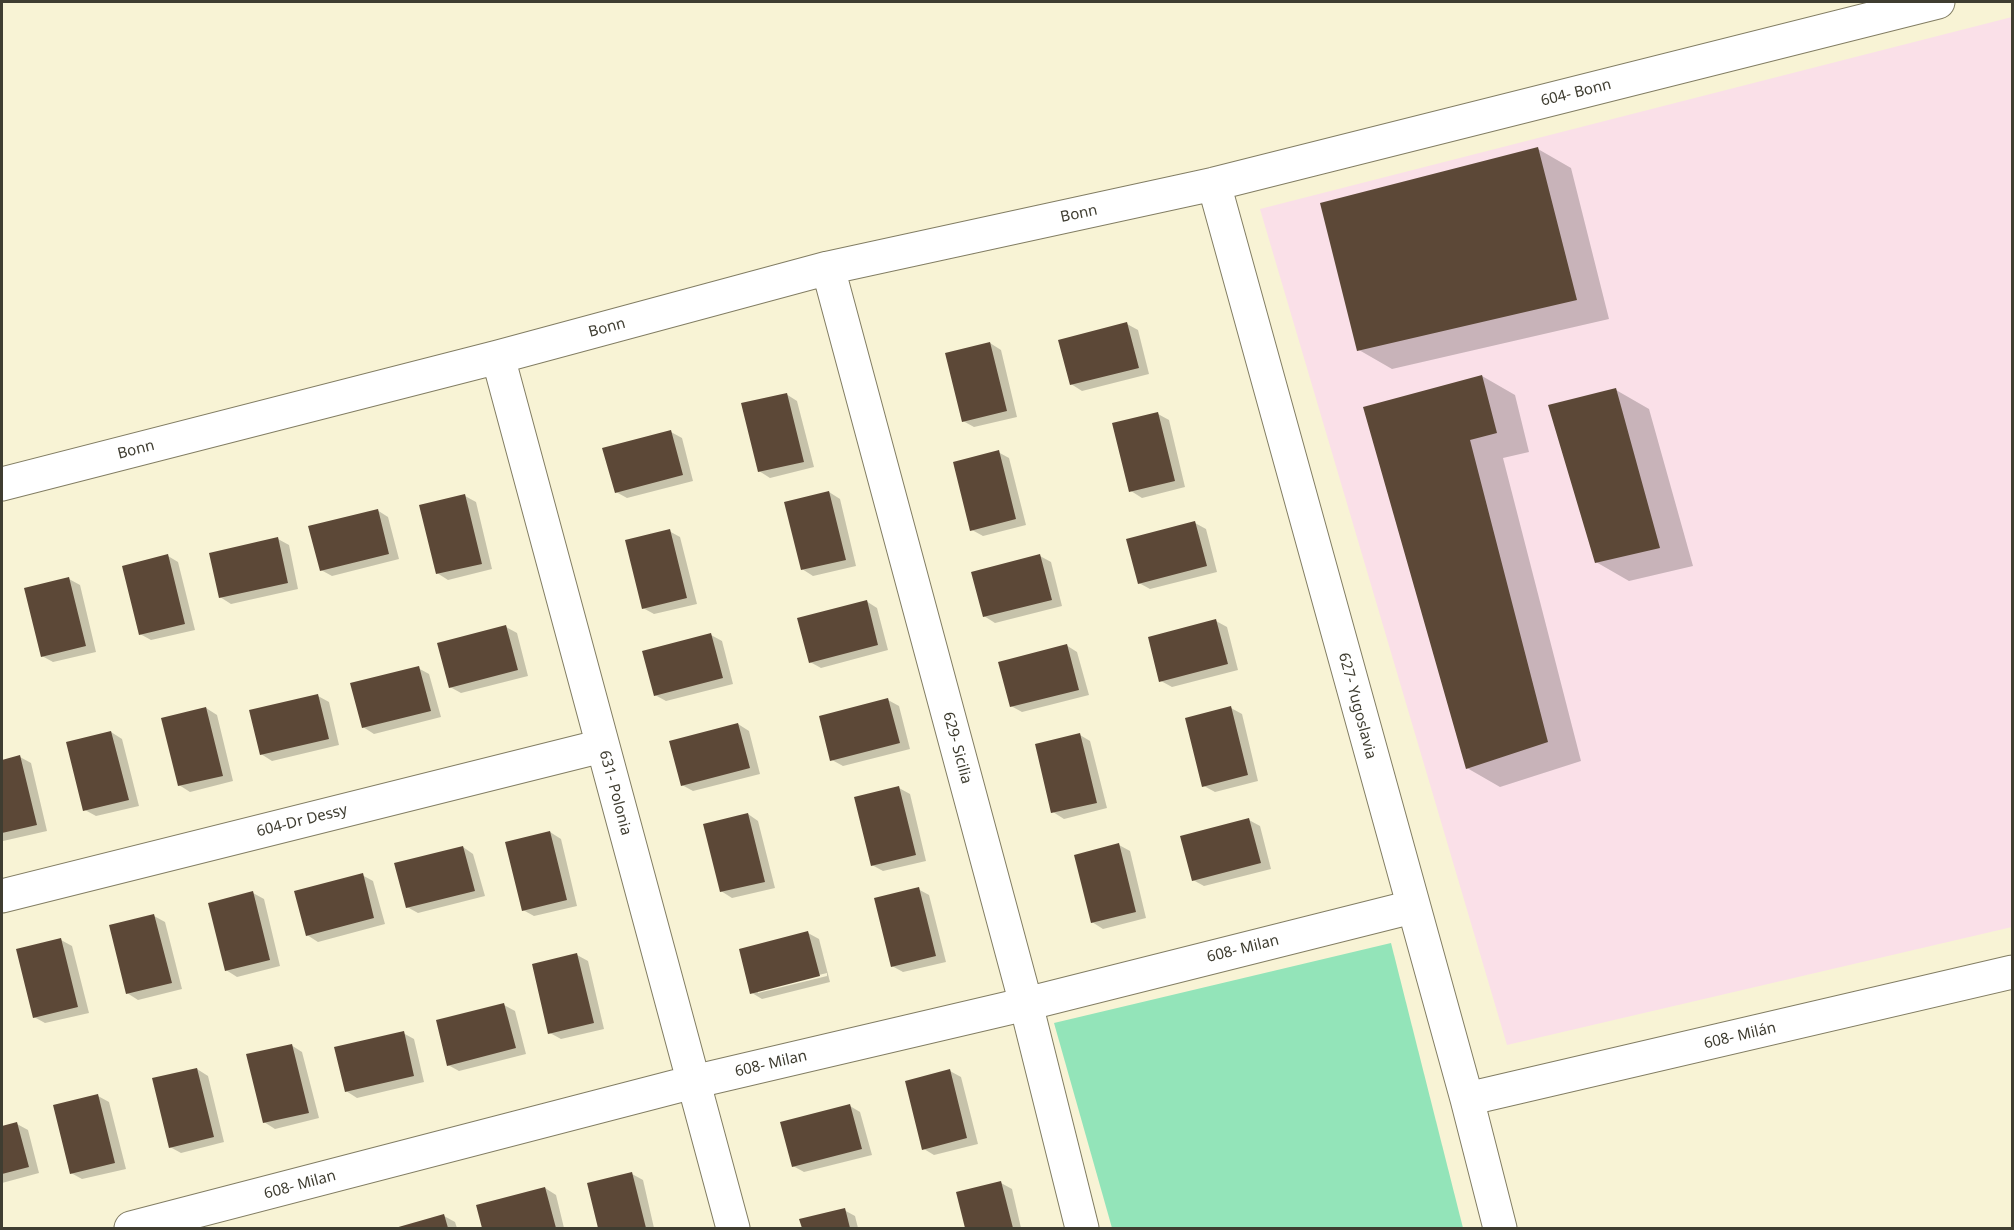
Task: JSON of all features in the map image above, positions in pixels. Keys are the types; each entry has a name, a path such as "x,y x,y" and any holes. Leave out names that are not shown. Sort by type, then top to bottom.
{"street":[{"name":"604- Bonn","path":"1215,184 1938,2"},
{"name":"Bonn","path":"2,484 498,357 828,268 1215,184"},
{"name":"627- Yugoslavia","path":"1215,184 1412,907 1467,1100 1500,1228"},
{"name":"629- Sicilia","path":"828,268 1026,1004 1082,1228"},
{"name":"631- Polonia","path":"498,357 733,1228"},
{"name":"604-Dr Dessy","path":"2,896 602,746"},
{"name":"608- Milan","path":"131,1228 693,1083 1026,1004 1412,907"},
{"name":"608- Milán","path":"1467,1100 2013,972"}],"shaded area":[{"path":"2012,17 2012,927 1507,1045 1260,209"}],"green space":[{"path":"1391,943 1463,1228 1112,1228 1054,1023"}],"building":[{"path":"1538,147 1577,300 1357,351 1320,203"},
{"path":"1127,322 1139,368 1070,385 1058,340"},
{"path":"990,342 1007,411 962,422 945,353"},
{"path":"1482,375 1497,433 1470,440 1548,742 1466,769 1363,407"},
{"path":"1616,388 1660,548 1595,563 1548,405"},
{"path":"787,393 804,462 758,472 741,403"},
{"path":"1158,412 1175,481 1129,492 1112,423"},
{"path":"671,430 683,475 615,493 602,448"},
{"path":"999,450 1016,519 970,531 953,462"},
{"path":"829,491 846,560 801,570 784,502"},
{"path":"465,494 482,564 436,574 419,505"},
{"path":"378,509 389,554 320,571 308,526"},
{"path":"1195,521 1207,566 1138,584 1126,539"},
{"path":"670,529 687,598 642,609 625,540"},
{"path":"278,537 288,583 219,598 209,553"},
{"path":"168,554 185,624 139,635 122,566"},
{"path":"1040,554 1052,600 983,617 971,572"},
{"path":"69,577 86,646 41,657 24,588"},
{"path":"867,600 878,645 809,663 797,618"},
{"path":"1216,619 1228,664 1159,682 1148,637"},
{"path":"506,625 518,670 449,688 437,643"},
{"path":"711,633 723,678 654,696 642,651"},
{"path":"1067,644 1079,690 1010,707 998,662"},
{"path":"419,666 431,711 362,728 350,683"},
{"path":"318,694 329,739 260,755 249,710"},
{"path":"888,698 900,743 830,761 819,716"},
{"path":"1231,706 1248,775 1202,787 1185,718"},
{"path":"206,707 223,776 178,786 161,718"},
{"path":"738,723 750,768 681,786 669,741"},
{"path":"111,731 129,800 83,811 66,742"},
{"path":"1080,733 1097,803 1051,813 1035,744"},
{"path":"20,755 37,825 2,833 2,760"},
{"path":"899,786 916,855 871,866 854,797"},
{"path":"748,813 765,882 720,892 703,824"},
{"path":"1249,818 1261,863 1192,881 1180,836"},
{"path":"550,831 567,900 522,911 505,842"},
{"path":"1119,843 1136,912 1091,923 1074,855"},
{"path":"463,846 475,891 406,908 394,863"},
{"path":"363,873 374,918 306,936 294,891"},
{"path":"919,887 936,956 891,967 874,898"},
{"path":"253,891 270,960 225,971 208,903"},
{"path":"154,914 172,983 126,994 109,925"},
{"path":"808,931 820,976 750,994 739,949"},
{"path":"61,938 78,1007 33,1018 16,949"},
{"path":"577,953 594,1023 548,1034 532,964"},
{"path":"504,1003 516,1048 447,1066 436,1020"},
{"path":"404,1031 414,1076 345,1092 334,1047"},
{"path":"292,1044 309,1113 263,1123 246,1054"},
{"path":"197,1068 214,1137 169,1148 152,1078"},
{"path":"950,1069 967,1138 922,1150 905,1081"},
{"path":"98,1094 115,1163 70,1174 53,1105"},
{"path":"850,1104 862,1149 792,1167 780,1122"},
{"path":"17,1122 29,1167 2,1174 2,1126"},
{"path":"632,1172 646,1228 598,1228 587,1183"},
{"path":"1001,1181 1013,1228 965,1228 956,1192"},
{"path":"545,1187 556,1228 482,1228 476,1205"},
{"path":"845,1208 850,1228 802,1228 799,1219"},
{"path":"444,1214 448,1228 395,1228"}]}
